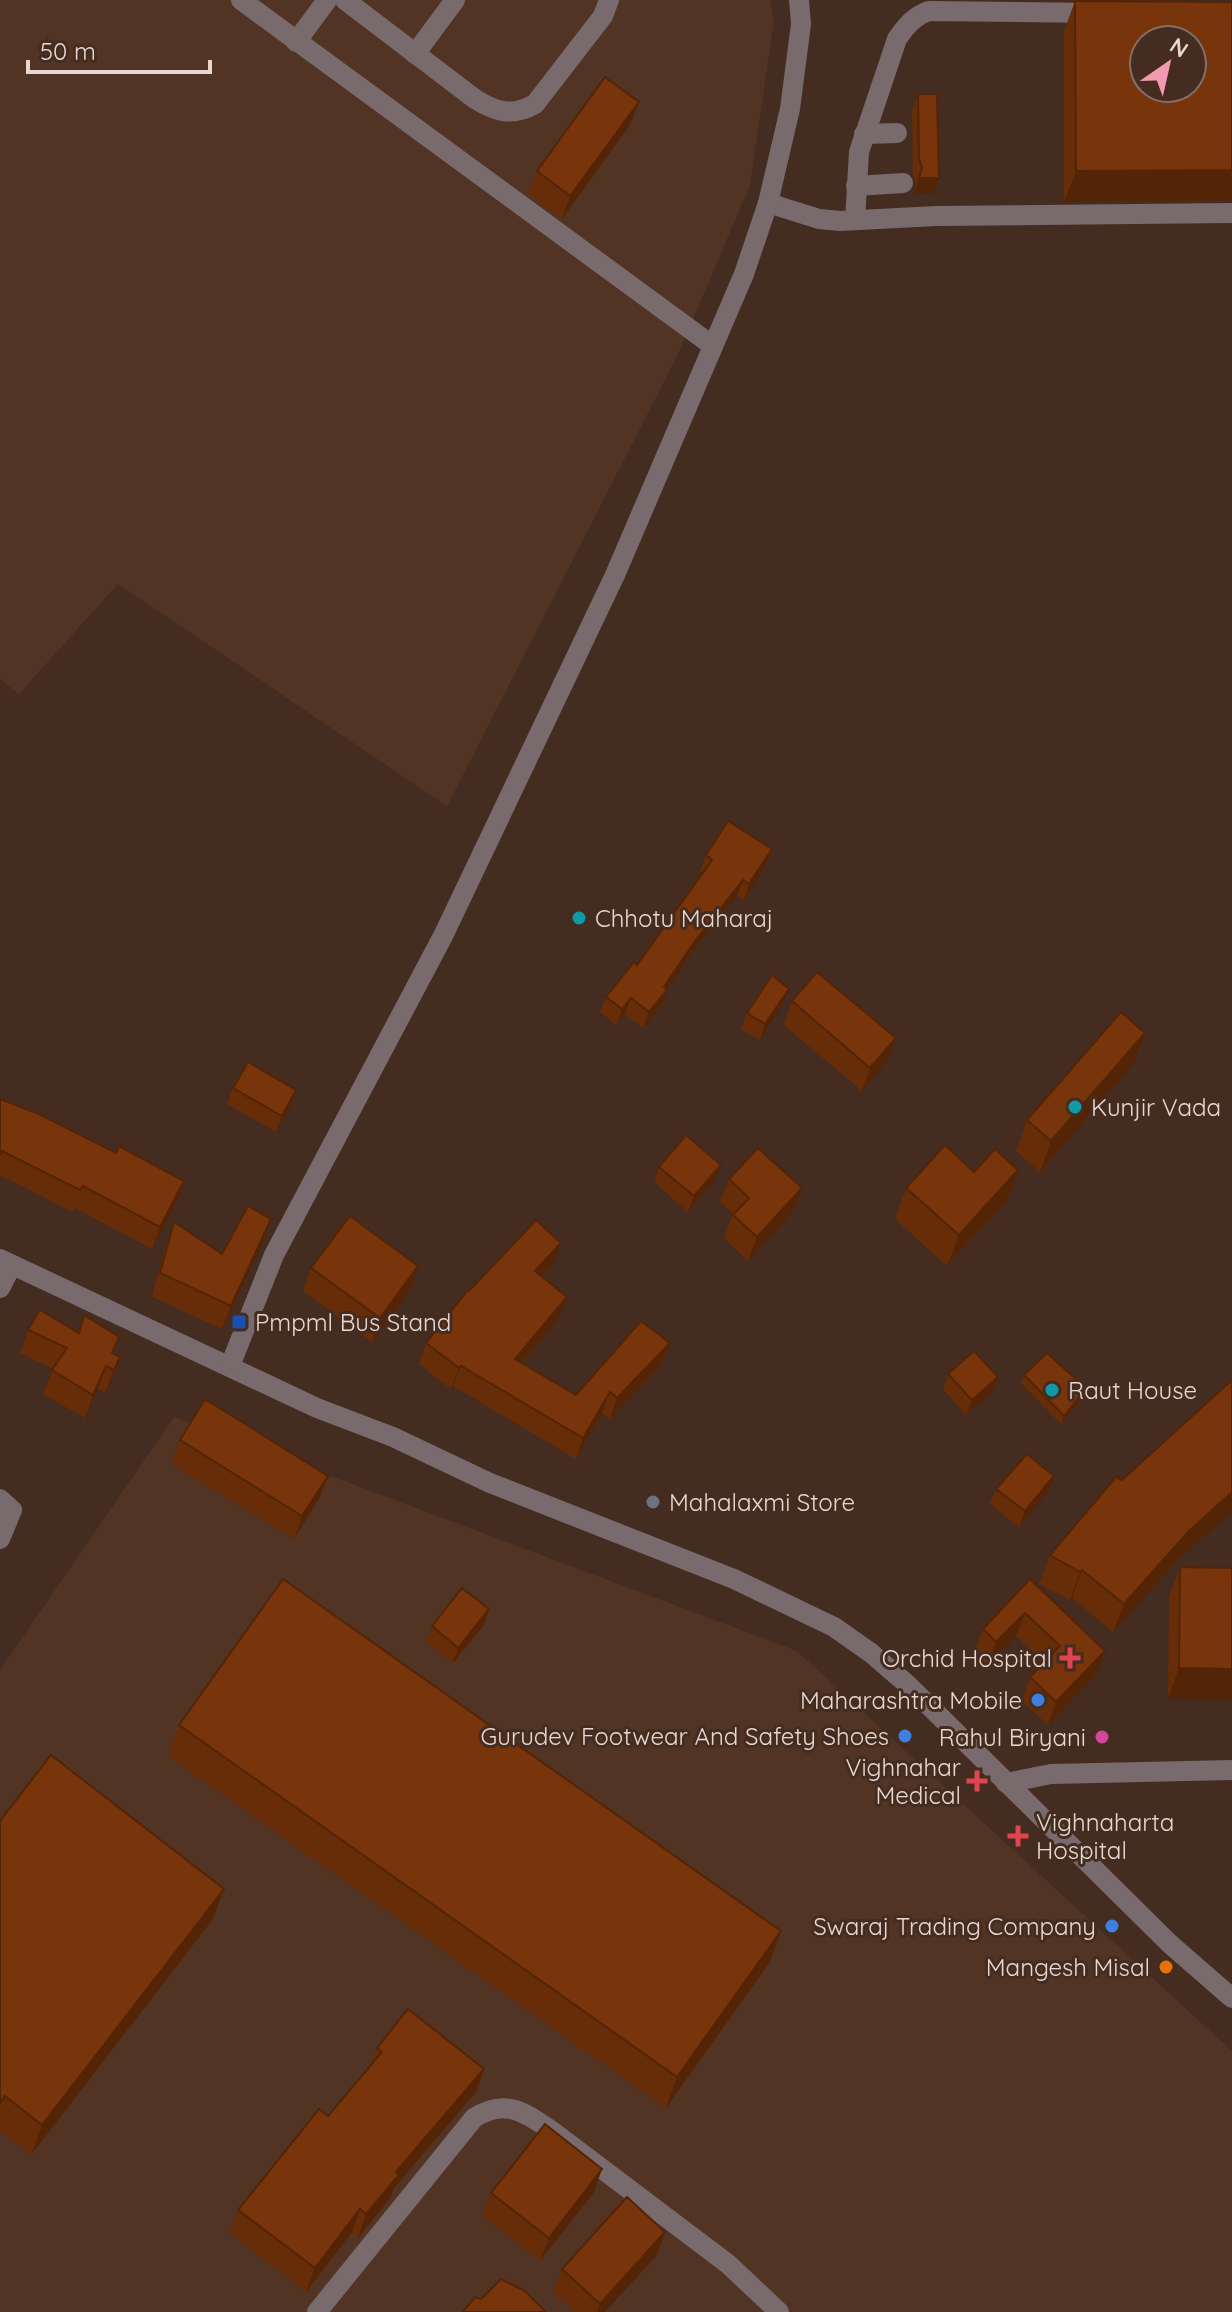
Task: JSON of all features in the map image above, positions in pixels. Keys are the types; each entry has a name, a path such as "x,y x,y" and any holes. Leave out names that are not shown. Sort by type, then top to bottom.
{"street":[{"path":"241,0 713,346"},
{"path":"296,42 327,0"},
{"path":"345,0 489,108 510,113 523,111 535,104 603,16 609,0"},
{"path":"415,54 455,0"},
{"path":"230,1366 274,1255 443,936 615,575 744,274 768,203 790,109 801,24 799,0"},
{"path":"855,220 859,152 864,134 897,39 919,14 929,11 1111,13"},
{"path":"864,134 897,133"},
{"path":"856,186 903,183"},
{"path":"768,203 819,219 855,220 936,216 1232,213"},
{"path":"0,1288 6,1262 317,1408 393,1437 490,1483 734,1579 834,1627 908,1685 1170,1944 1232,1998"},
{"path":"0,1499 12,1510 0,1539"},
{"path":"1006,1783 1051,1774 1232,1770"},
{"path":"317,2312 474,2118 500,2107 528,2114 552,2131 728,2264 779,2312"}],"shaded area":[{"path":"0,0 770,0 774,20 750,185 677,356 447,806 118,584 19,694 0,679"},
{"path":"174,1417 797,1651 1232,2051 1232,2312 0,2312 0,1670"}],"building":[{"path":"1075,1 1232,2 1232,170 1076,171"},
{"path":"605,77 639,102 570,196 537,171"},
{"path":"918,94 937,94 939,178 919,178 922,167 919,159"},
{"path":"728,821 772,849 749,884 743,880 695,941 664,987 667,990 649,1012 631,998 622,1009 606,997 634,962 637,965 712,860 706,855"},
{"path":"817,972 896,1038 870,1068 792,1001"},
{"path":"772,975 789,989 765,1024 747,1013"},
{"path":"1121,1012 1145,1033 1051,1141 1027,1120"},
{"path":"248,1062 296,1090 282,1116 233,1088"},
{"path":"0,1099 41,1115 116,1153 119,1146 184,1181 160,1227 83,1186 80,1190 2,1151 0,1156"},
{"path":"686,1135 721,1165 694,1196 659,1167"},
{"path":"945,1145 974,1172 995,1149 1018,1170 959,1235 906,1188"},
{"path":"758,1148 802,1188 757,1237 733,1215 749,1198 729,1179"},
{"path":"248,1206 271,1219 231,1306 160,1273 174,1222 222,1254"},
{"path":"350,1216 418,1266 380,1318 311,1268"},
{"path":"536,1220 561,1243 535,1271 567,1297 515,1359 576,1395 641,1321 670,1343 617,1398 610,1392 583,1438 461,1366 459,1368 426,1343 468,1290"},
{"path":"40,1310 79,1333 84,1315 119,1337 112,1353 120,1357 114,1370 106,1366 93,1395 52,1370 67,1348 28,1330"},
{"path":"974,1351 998,1377 972,1400 948,1374"},
{"name":"Raut House","path":"1047,1353 1086,1388 1064,1416 1024,1375"},
{"path":"1232,1380 1232,1492 1188,1532 1124,1604 1082,1570 1080,1572 1050,1555 1116,1477 1122,1480"},
{"path":"205,1399 328,1476 302,1516 180,1440"},
{"path":"1027,1454 1054,1476 1025,1511 996,1489"},
{"path":"1180,1567 1232,1568 1232,1669 1179,1668"},
{"path":"283,1579 781,1931 677,2077 179,1725"},
{"path":"1030,1579 1105,1651 1056,1702 1030,1677 1060,1646 1025,1613 996,1642 983,1629"},
{"path":"462,1588 489,1609 458,1648 432,1626"},
{"path":"51,1755 224,1889 42,2125 5,2096 0,2103 0,1821"},
{"path":"408,2009 484,2069 396,2172 399,2175 366,2214 360,2209 315,2268 238,2210 319,2109 328,2116 382,2052 377,2048"},
{"path":"545,2124 602,2169 549,2238 491,2193"},
{"path":"627,2197 665,2232 600,2304 562,2269"},
{"path":"501,2279 525,2291 546,2312 463,2312 475,2297 481,2299"}],"place":[{"name":"Chhotu Maharaj","path":"579,918"},
{"name":"Kunjir Vada","path":"1075,1107"},
{"name":"Pmpml Bus Stand","path":"239,1322"},
{"name":"Raut House","path":"1052,1390"},
{"name":"Mahalaxmi Store","path":"653,1502"},
{"name":"Orchid Hospital","path":"1070,1658"},
{"name":"Maharashtra Mobile","path":"1038,1700"},
{"name":"Gurudev Footwear And Safety Shoes","path":"905,1736"},
{"name":"Rahul Biryani","path":"1102,1737"},
{"name":"Vighnahar Medical","path":"977,1781"},
{"name":"Vighnaharta Hospital","path":"1018,1836"},
{"name":"Swaraj Trading Company","path":"1112,1926"},
{"name":"Mangesh Misal","path":"1166,1967"}]}
